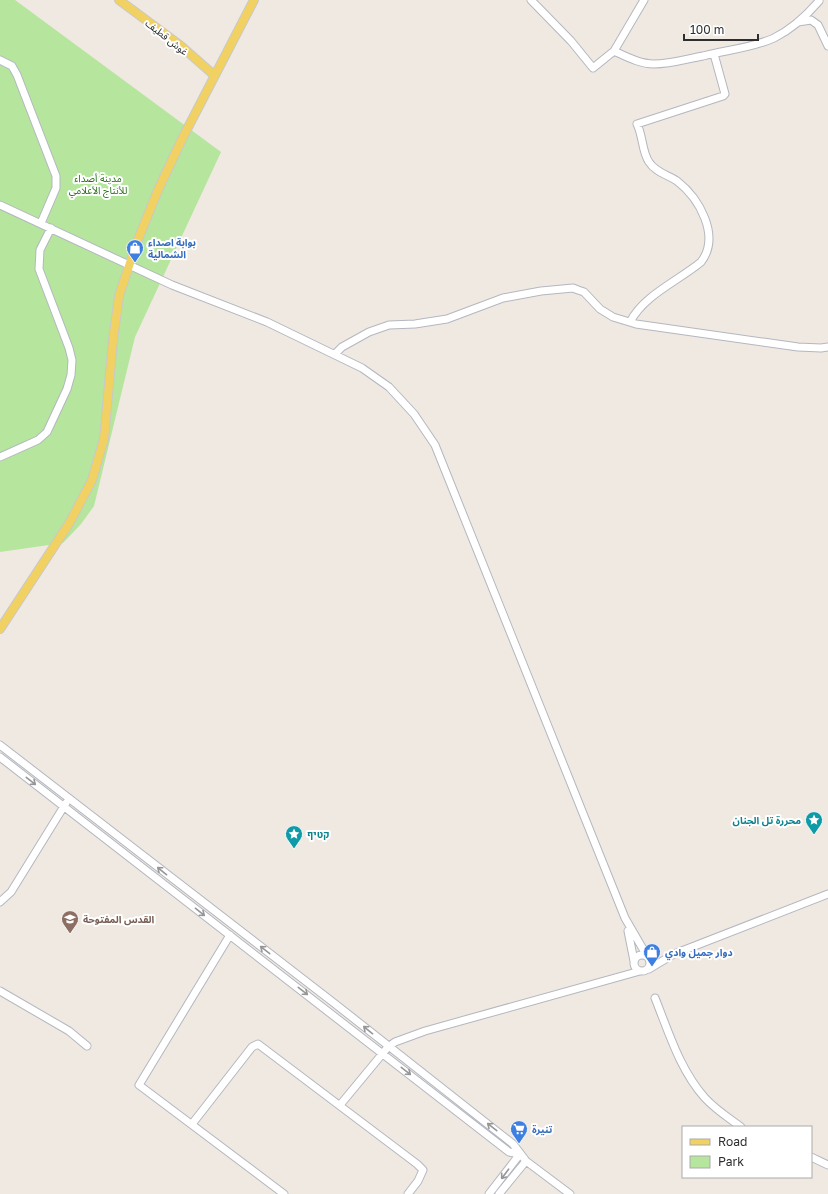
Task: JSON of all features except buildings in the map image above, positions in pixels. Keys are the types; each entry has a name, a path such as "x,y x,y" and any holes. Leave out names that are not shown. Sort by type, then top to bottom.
{"main road":[{"name":"غوش قطيف","path":"119,0 181,46 214,75"},
{"path":"0,629 70,522 90,486 97,469 104,438 113,340 118,304 130,264 158,190 214,75 254,0"}],"street":[{"path":"531,0 571,41 593,68 614,50 644,0"},
{"path":"614,50 638,61 654,64 673,63 714,54 772,38 795,23 818,0"},
{"path":"795,23 811,20 818,25 828,46"},
{"path":"630,322 635,313 648,302 701,262 704,258 708,240 706,222 693,196 675,180 654,168 648,162 637,124 723,96 725,94 714,54"},
{"path":"0,60 12,66 17,74 56,171 56,188 41,223"},
{"path":"0,205 130,264 172,285 267,322 335,354 362,368 389,387 414,414 435,445 625,918 651,963 649,969"},
{"path":"0,456 43,437 67,389 72,375 72,360 69,348 39,269 40,250 50,228"},
{"path":"335,354 342,347 369,332 389,325 446,320 503,298 541,291 573,288 584,292 600,309 612,317 645,326 718,334 798,347 828,347"},
{"path":"0,746 513,1144 526,1161 570,1194"},
{"path":"0,757 509,1152 520,1154"},
{"path":"0,902 11,892 68,798"},
{"path":"340,1105 388,1046 395,1042 425,1031 649,969 674,954 828,894"},
{"path":"625,918 634,963 640,972"},
{"path":"230,935 139,1085 284,1194"},
{"path":"631,974 634,963 639,955 647,956 674,954"},
{"path":"0,991 69,1031 87,1046"},
{"path":"655,998 680,1062 692,1082 719,1111 740,1126"},
{"path":"192,1124 252,1047 258,1044 340,1105 423,1170 418,1181 408,1194"},
{"path":"489,1194 520,1154"},
{"path":"812,1157 828,1165"},
{"path":"500,1194 526,1161"}],"green space":[{"name":"مدينة أصداء للأنتاج الأعلامي","path":"0,0 15,0 221,152 135,337 94,506 81,524 63,543 0,552"}],"place":[{"name":"بوابة اصداء الشمالية","path":"135,263"},
{"name":"محررة تل الجنان","path":"814,835"},
{"name":"קטיף","path":"294,849"},
{"name":"القدس المفتوحة","path":"70,934"},
{"name":"دوار جميل وادي","path":"652,967"},
{"name":"تنيرة","path":"519,1144"}]}
